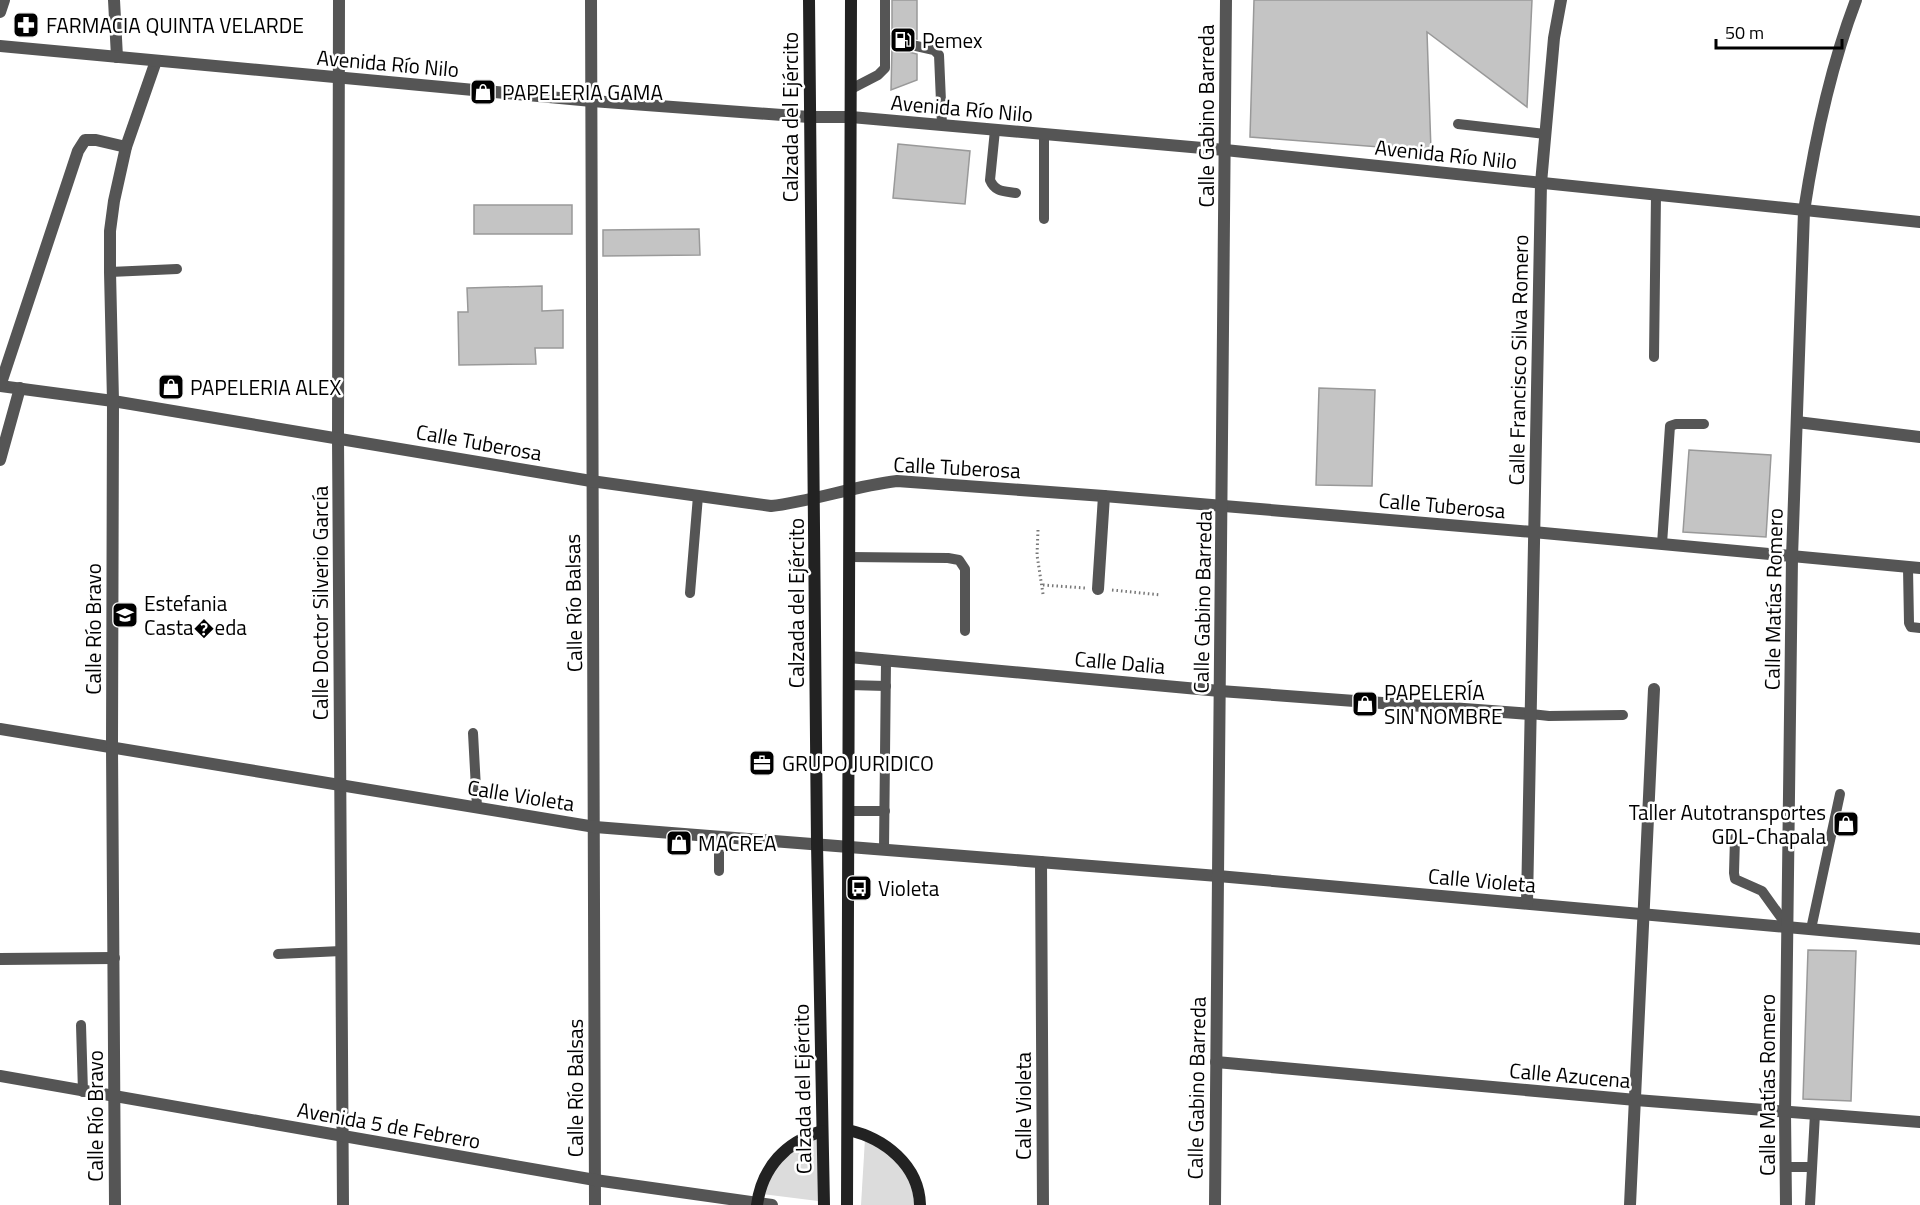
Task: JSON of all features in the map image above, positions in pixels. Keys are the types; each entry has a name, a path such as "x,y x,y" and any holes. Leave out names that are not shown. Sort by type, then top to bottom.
{"main road":[{"name":"Calzada del Ejército","path":"809,0 817,844 824,1205"},
{"name":"Calzada del Ejército","path":"847,1205 851,0"},
{"path":"848,1130 863,1133 886,1145 902,1159 914,1178 920,1205"},
{"path":"757,1204 765,1177 781,1153 798,1141 822,1131"}],"street":[{"path":"0,12 4,0"},
{"path":"114,0 117,57"},
{"name":"Calle Doctor Silverio García","path":"339,0 343,1205"},
{"name":"Calle Río Balsas","path":"591,0 595,1205"},
{"name":"Calle Gabino Barreda","path":"1215,1205 1226,0"},
{"name":"Calle Francisco Silva Romero","path":"1527,903 1541,183 1554,38 1561,0"},
{"name":"Calle Matías Romero","path":"1786,1205 1785,1112 1792,557 1804,211 1811,163 1830,80 1856,0"},
{"name":"Avenida Río Nilo","path":"0,46 592,101 809,117 851,117 1226,150 1920,222"},
{"name":"Calle Río Bravo","path":"115,1205 112,746 114,401 110,231 126,147 156,61"},
{"path":"0,386 78,151 85,140 96,140 126,147"},
{"name":"Calle Tuberosa","path":"0,386 114,401 591,481 771,506 897,481 1533,532 1914,568"},
{"path":"1,453 20,388"},
{"path":"1797,422 1920,437"},
{"path":"1098,589 1104,496"},
{"name":"Calle Dalia","path":"849,657 1220,691 1531,714"},
{"path":"1630,1205 1654,688"},
{"name":"Calle Violeta","path":"0,729 595,827 1218,876 1920,939"},
{"name":"Calle Violeta","path":"1041,862 1043,1205"},
{"path":"0,959 114,958"},
{"name":"Calle Azucena","path":"1216,1062 1636,1100 1920,1122"},
{"name":"Avenida 5 de Febrero","path":"0,1076 115,1098 595,1180 772,1205"}],"lane":[{"path":"851,89 882,72 885,63 885,0"},
{"path":"885,39 934,50 939,55 942,125"},
{"path":"1458,124 1545,134"},
{"path":"995,130 990,180 997,190 1016,193"},
{"path":"1044,134 1044,219"},
{"path":"1654,357 1656,195"},
{"path":"110,272 177,269"},
{"path":"1662,544 1670,426 1704,424"},
{"path":"690,593 698,496"},
{"path":"850,557 959,560 965,569 965,631"},
{"path":"1914,568 1909,623 1911,627 1920,628"},
{"path":"884,850 886,661"},
{"path":"849,685 886,686"},
{"path":"1531,714 1549,716 1623,714"},
{"path":"473,733 477,807"},
{"path":"1811,929 1840,794"},
{"path":"850,811 885,811"},
{"path":"719,836 719,871"},
{"path":"1735,838 1734,873 1736,879 1762,891 1788,927"},
{"path":"278,954 341,951"},
{"path":"81,1025 83,1092"},
{"path":"1810,1205 1815,1114"},
{"path":"1785,1167 1812,1167"}],"path":[{"path":"1038,530 1037,551 1043,594"}],"shaded area":[{"path":"819,1137 818,1201 762,1194 783,1153"},
{"path":"865,1139 870,1140 908,1173 915,1205 861,1205"}],"building":[{"path":"892,0 917,0 917,39 892,33"},
{"path":"1254,0 1532,0 1527,107 1427,32 1431,151 1250,137"},
{"path":"892,48 917,54 917,80 891,90"},
{"path":"898,144 970,151 965,204 893,198"},
{"path":"474,205 572,205 572,234 474,234"},
{"path":"699,229 700,255 603,256 603,230"},
{"path":"542,286 542,311 563,310 563,348 535,348 536,364 459,365 458,312 468,312 467,288"},
{"path":"1319,388 1375,390 1372,486 1316,485"},
{"path":"1689,450 1771,455 1766,537 1683,532"},
{"path":"1808,950 1856,951 1851,1101 1803,1099"}],"place":[{"name":"FARMACIA QUINTA VELARDE","path":"26,25"},
{"name":"Pemex","path":"903,40"},
{"name":"PAPELERIA GAMA","path":"483,92"},
{"name":"PAPELERIA ALEX","path":"171,387"},
{"name":"Estefania Casta�eda","path":"125,615"},
{"name":"PAPELERÍA SIN NOMBRE","path":"1365,704"},
{"name":"GRUPO JURIDICO","path":"762,763"},
{"name":"Taller Autotransportes GDL-Chapala","path":"1846,824"},
{"name":"MACREA","path":"679,843"},
{"name":"Violeta","path":"859,888"}]}
